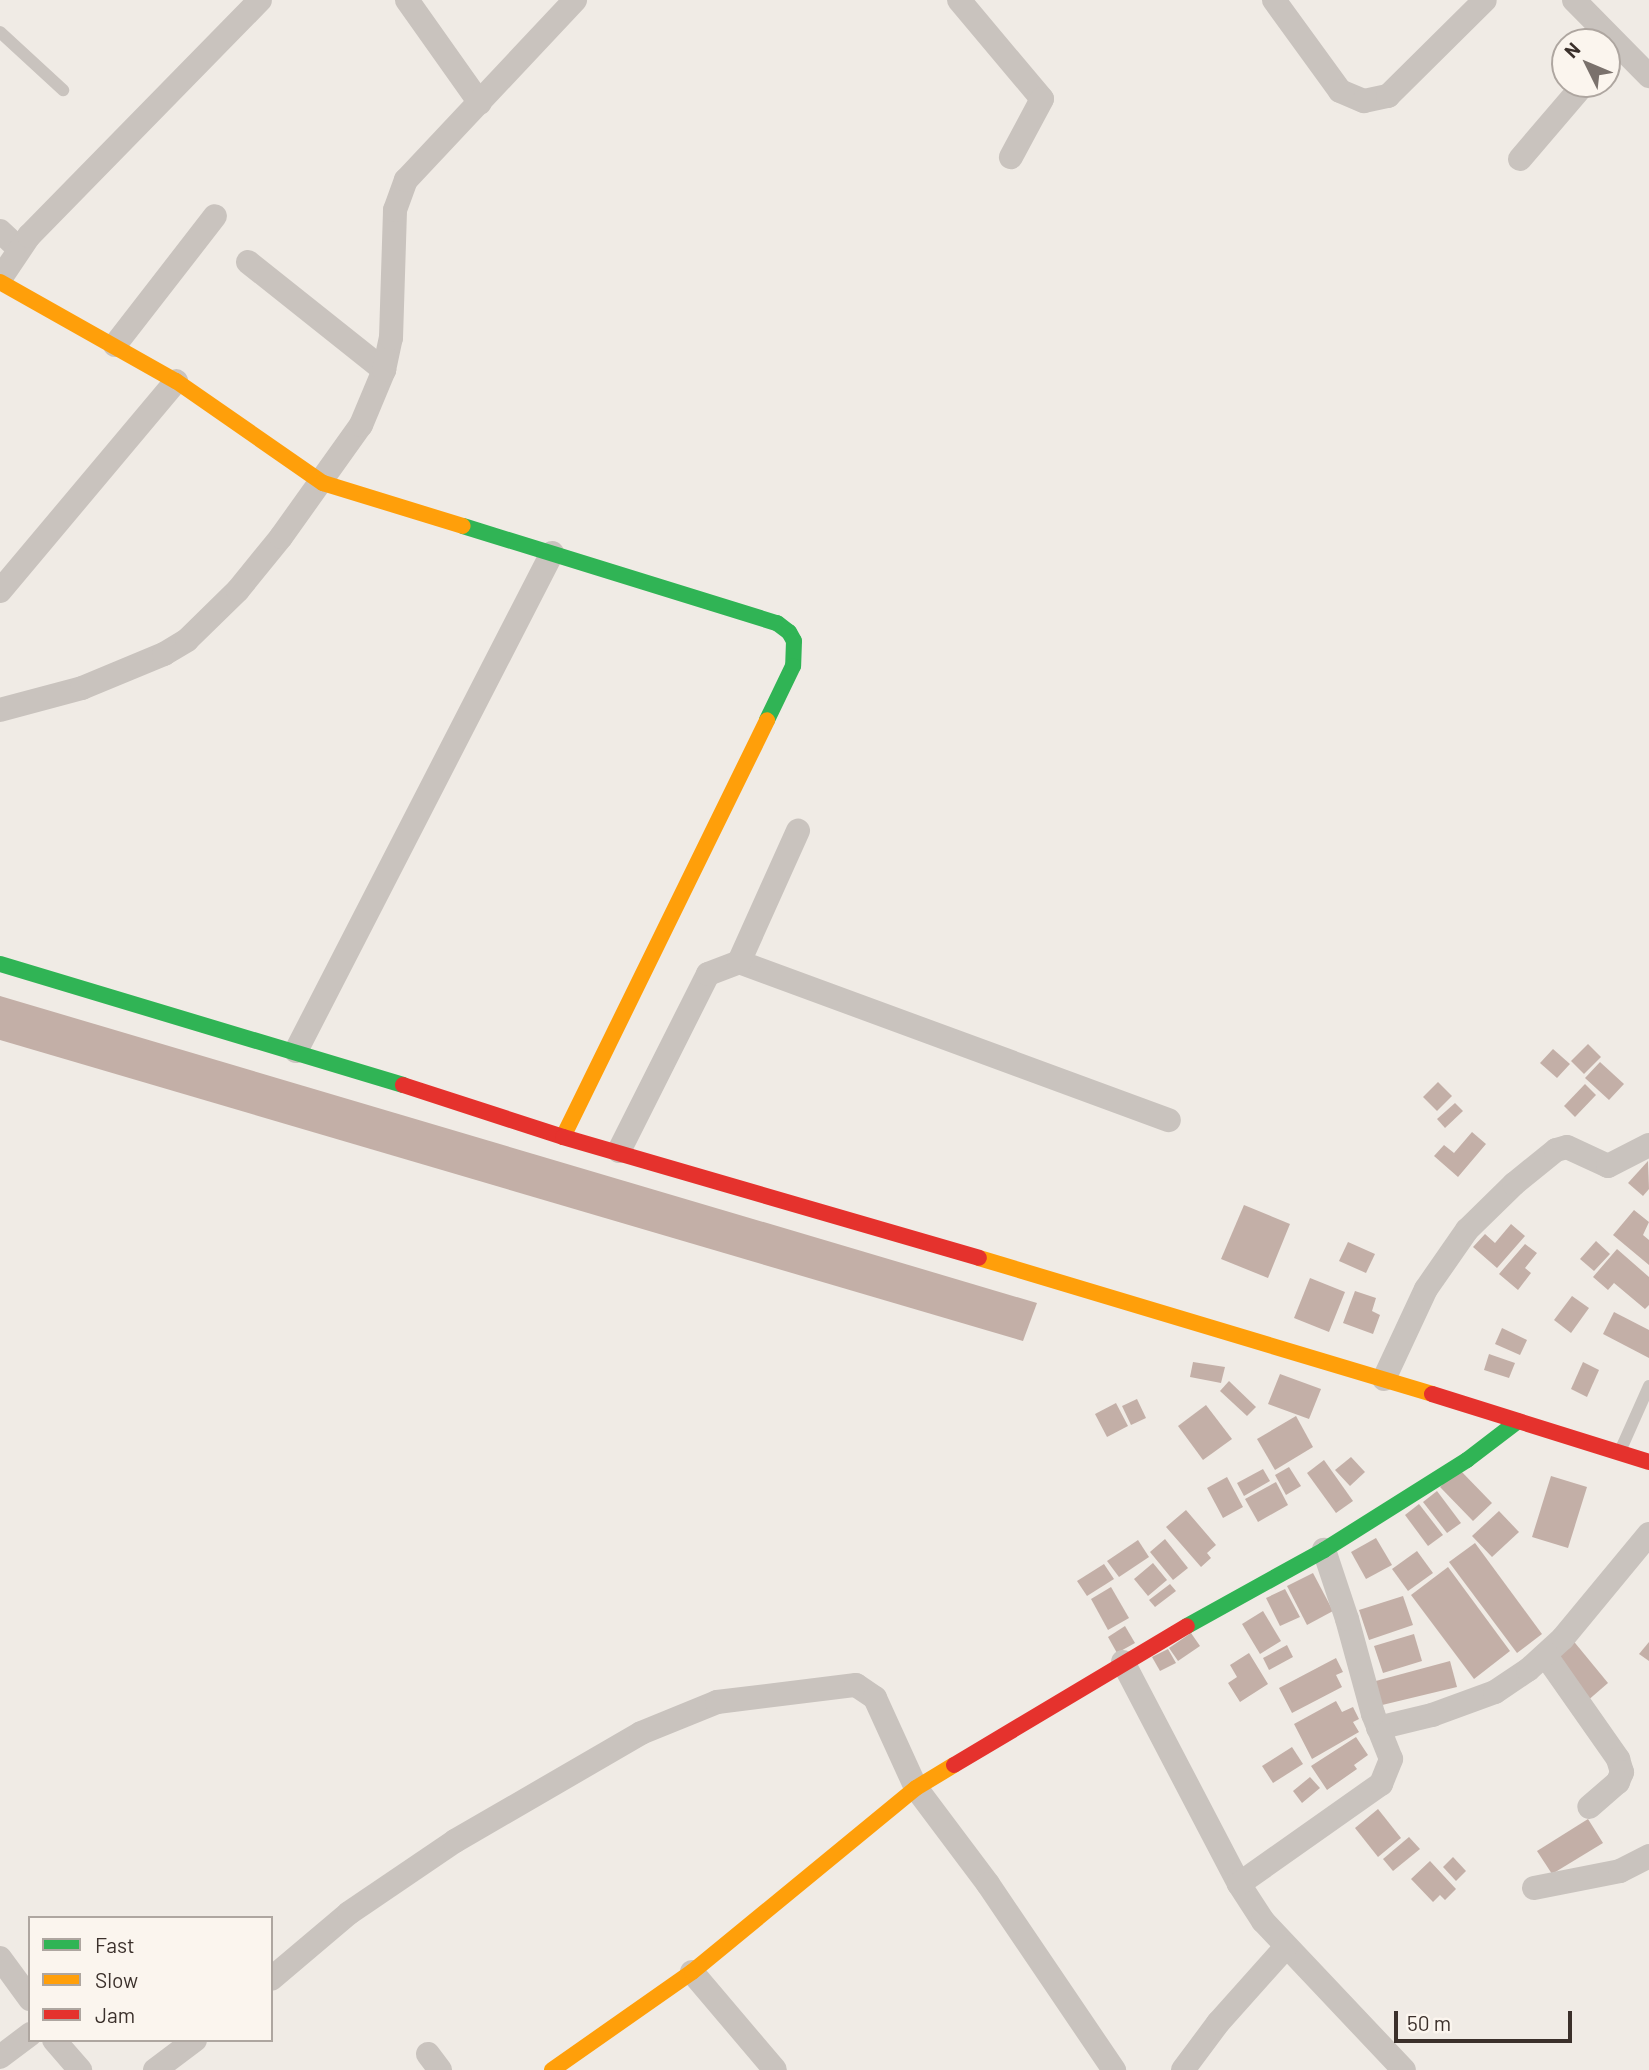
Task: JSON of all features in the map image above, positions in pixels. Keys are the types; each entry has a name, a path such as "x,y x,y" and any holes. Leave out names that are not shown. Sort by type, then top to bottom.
{"street":[{"path":"260,0 19,249 0,281 176,381 323,483 777,623 789,632 794,641 793,666 564,1137"},
{"path":"407,0 480,103"},
{"path":"0,710 82,688 129,671 187,640 238,590 323,483 361,425 384,370 391,338 392,239 399,194 418,164 480,103 575,0"},
{"path":"959,0 1042,99 1011,157"},
{"path":"1274,0 1340,91 1364,101 1388,96 1485,0"},
{"path":"1574,0 1594,28"},
{"path":"1621,58 1649,76"},
{"path":"1520,159 1572,98"},
{"path":"115,345 215,216"},
{"path":"0,231 19,249"},
{"path":"248,262 384,370"},
{"path":"0,591 176,381"},
{"path":"296,1051 552,553"},
{"path":"739,962 798,831"},
{"path":"619,1151 708,974 739,962 1169,1120"},
{"path":"0,964 296,1051 564,1137 619,1151 1384,1379 1649,1462"},
{"path":"1384,1379 1426,1289 1467,1230 1514,1184 1556,1150 1567,1147 1608,1166 1649,1145"},
{"path":"552,2070 692,1972 916,1788 1123,1662 1324,1550 1467,1460 1518,1421"},
{"path":"1378,1728 1432,1716 1495,1692 1546,1656 1625,1567 1649,1534"},
{"path":"1239,1884 1381,1784 1391,1759 1390,1750 1378,1728 1324,1550"},
{"path":"1546,1656 1618,1759 1622,1772 1618,1782 1589,1807"},
{"path":"1123,1662 1239,1884 1263,1921 1404,2070"},
{"path":"273,1977 349,1913 455,1841 641,1733 717,1702 856,1685 866,1689 885,1714 916,1788 988,1884 1115,2070"},
{"path":"1534,1888 1620,1871 1649,1856"},
{"path":"1183,2070 1218,2023 1286,1947"},
{"path":"0,1958 28,1996"},
{"path":"692,1972 775,2070"},
{"path":"0,2057 28,2036"},
{"path":"56,2042 80,2070"},
{"path":"155,2070 192,2042"}],"lane":[{"path":"0,32 63,90"},
{"path":"1620,1453 1649,1386"}],"building":[{"path":"0,996 1037,1303 1023,1341 0,1040"},
{"path":"1588,1044 1601,1057 1584,1074 1571,1061"},
{"path":"1553,1049 1570,1064 1557,1078 1540,1063"},
{"path":"1600,1062 1624,1084 1609,1100 1585,1078"},
{"path":"1438,1082 1452,1096 1437,1111 1423,1097"},
{"path":"1585,1084 1596,1095 1575,1117 1564,1106"},
{"path":"1455,1103 1463,1111 1445,1128 1437,1119"},
{"path":"1472,1132 1486,1144 1458,1177 1434,1156 1444,1145 1454,1153"},
{"path":"1648,1161 1649,1189 1643,1196 1628,1183"},
{"path":"1244,1205 1290,1224 1268,1278 1221,1259"},
{"path":"1634,1210 1649,1222 1643,1235 1649,1240 1649,1265 1613,1235"},
{"path":"1511,1224 1525,1236 1497,1268 1473,1247 1485,1234 1495,1243"},
{"path":"1596,1241 1610,1254 1594,1271 1580,1259"},
{"path":"1348,1242 1375,1254 1366,1273 1339,1261"},
{"path":"1525,1244 1537,1253 1525,1268 1531,1273 1518,1290 1499,1274"},
{"path":"1617,1249 1649,1277 1649,1305 1645,1309 1614,1283 1608,1290 1593,1277"},
{"path":"1310,1278 1345,1292 1329,1332 1294,1318"},
{"path":"1355,1291 1376,1298 1372,1311 1380,1315 1373,1334 1343,1323"},
{"path":"1572,1296 1589,1308 1571,1333 1554,1320"},
{"path":"1614,1312 1649,1330 1649,1358 1603,1334"},
{"path":"1502,1328 1527,1340 1520,1355 1495,1344"},
{"path":"1489,1354 1515,1363 1509,1378 1484,1370"},
{"path":"1193,1362 1225,1367 1221,1383 1190,1377"},
{"path":"1583,1362 1599,1370 1587,1397 1571,1389"},
{"path":"1280,1374 1321,1389 1309,1419 1268,1404"},
{"path":"1229,1381 1256,1407 1247,1416 1220,1391"},
{"path":"1137,1399 1146,1418 1131,1425 1122,1406"},
{"path":"1116,1403 1128,1426 1107,1437 1095,1414"},
{"path":"1206,1405 1232,1439 1203,1460 1178,1426"},
{"path":"1296,1416 1313,1447 1275,1470 1257,1439"},
{"path":"1351,1457 1365,1472 1350,1486 1335,1470"},
{"path":"1324,1460 1353,1501 1336,1513 1307,1473"},
{"path":"1289,1467 1301,1486 1286,1495 1275,1475"},
{"path":"1263,1469 1270,1481 1244,1496 1237,1483"},
{"path":"1459,1469 1492,1503 1473,1521 1440,1487"},
{"path":"1551,1476 1587,1487 1568,1548 1532,1537"},
{"path":"1227,1477 1243,1507 1223,1518 1207,1488"},
{"path":"1276,1482 1288,1505 1258,1522 1245,1499"},
{"path":"1437,1491 1461,1523 1447,1533 1423,1502"},
{"path":"1419,1504 1443,1535 1428,1546 1405,1515"},
{"path":"1186,1510 1216,1545 1207,1553 1211,1558 1201,1567 1166,1527"},
{"path":"1499,1511 1519,1532 1492,1557 1472,1536"},
{"path":"1376,1538 1392,1565 1366,1579 1351,1552"},
{"path":"1165,1539 1188,1568 1173,1580 1150,1552"},
{"path":"1138,1540 1149,1557 1119,1577 1107,1561"},
{"path":"1475,1543 1542,1634 1517,1653 1449,1562"},
{"path":"1417,1551 1433,1573 1408,1591 1392,1569"},
{"path":"1153,1563 1167,1580 1148,1596 1134,1579"},
{"path":"1104,1564 1114,1579 1087,1596 1077,1581"},
{"path":"1448,1567 1510,1651 1474,1679 1411,1595"},
{"path":"1313,1573 1333,1611 1307,1625 1287,1586"},
{"path":"1170,1584 1176,1591 1155,1607 1149,1600"},
{"path":"1111,1587 1129,1618 1108,1630 1091,1599"},
{"path":"1285,1589 1300,1617 1280,1626 1266,1598"},
{"path":"1403,1596 1413,1625 1369,1640 1359,1610"},
{"path":"1263,1611 1281,1641 1260,1654 1242,1624"},
{"path":"1125,1626 1135,1643 1117,1653 1108,1637"},
{"path":"1191,1633 1200,1646 1178,1661 1169,1648"},
{"path":"1414,1634 1422,1661 1383,1673 1374,1646"},
{"path":"1571,1638 1608,1683 1586,1702 1549,1657"},
{"path":"1649,1642 1649,1661 1639,1654"},
{"path":"1287,1645 1293,1657 1269,1670 1263,1658"},
{"path":"1168,1649 1176,1663 1160,1671 1152,1657"},
{"path":"1249,1653 1268,1684 1240,1702 1228,1683 1237,1677 1230,1665"},
{"path":"1336,1658 1343,1672 1336,1675 1342,1687 1292,1713 1279,1688"},
{"path":"1450,1661 1457,1687 1378,1706 1372,1682"},
{"path":"1336,1701 1342,1712 1353,1707 1359,1719 1353,1722 1359,1732 1312,1759 1294,1724"},
{"path":"1356,1737 1368,1755 1354,1765 1357,1769 1327,1790 1311,1766"},
{"path":"1292,1747 1303,1764 1273,1783 1262,1766"},
{"path":"1310,1777 1320,1788 1302,1803 1293,1791"},
{"path":"1378,1809 1401,1838 1378,1857 1355,1828"},
{"path":"1588,1819 1603,1843 1552,1874 1537,1851"},
{"path":"1409,1837 1420,1849 1393,1871 1383,1859"},
{"path":"1453,1857 1466,1871 1456,1881 1443,1867"},
{"path":"1430,1861 1456,1889 1445,1900 1440,1895 1433,1902 1411,1879"}],"traffic: fast":[{"path":"463,526 777,623 789,632 794,641 793,666 767,720"},
{"path":"0,964 403,1085"},
{"path":"1187,1626 1324,1550 1467,1460 1518,1421"}],"traffic: slow":[{"path":"0,282 176,381 323,483 463,526"},
{"path":"563,1137 767,720"},
{"path":"979,1258 1432,1394"},
{"path":"552,2070 692,1972 916,1788 954,1765"}],"traffic: jam":[{"path":"403,1085 563,1137 979,1258"},
{"path":"1432,1394 1649,1462"},
{"path":"954,1765 1187,1626"}]}
